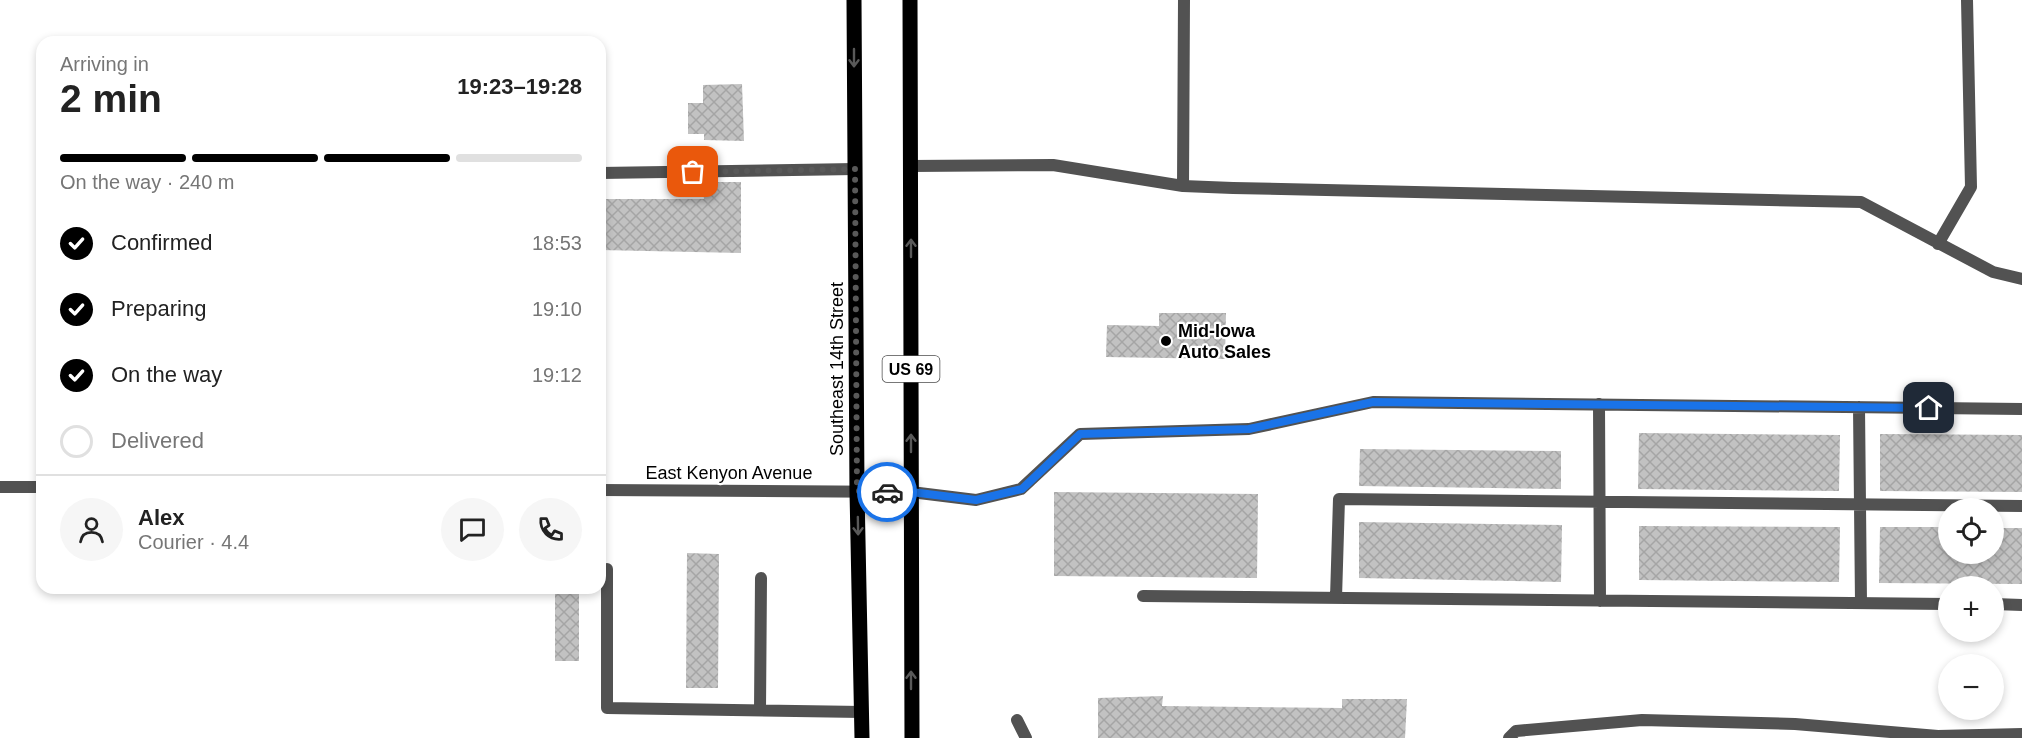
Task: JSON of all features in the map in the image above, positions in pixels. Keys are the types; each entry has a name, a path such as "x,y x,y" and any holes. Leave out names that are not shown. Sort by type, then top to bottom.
{"main road":[{"name":"Southeast 14th Street","path":"854,0 857,491 862,738"},
{"name":"US 69","path":"910,0 912,738"}],"street":[{"path":"1184,0 1184,186"},
{"path":"1938,244 1971,188 1967,0"},
{"path":"910,166 1053,165 1184,186 1861,202 1992,272 2022,279"},
{"path":"606,173 855,169"},
{"name":"East Kenyon Avenue","path":"606,490 911,492 976,500 1022,489 1080,434 1249,429 1373,402 2022,409"},
{"path":"1599,404 1600,601"},
{"path":"1859,407 1861,603"},
{"path":"0,487 36,487"},
{"path":"1336,598 1339,499 2022,506"},
{"path":"607,568 607,708 862,712"},
{"path":"760,711 761,578"},
{"path":"1143,596 1938,604"},
{"path":"2004,604 2022,605"},
{"path":"1017,720 1026,738"},
{"path":"1509,738 1516,731 1642,720 1837,733 1938,736 2022,734"}],"building":[{"path":"742,84 744,141 704,140 704,134 688,134 688,103 703,103 703,85"},
{"path":"714,182 741,182 741,253 606,250 606,199 704,199 703,188 714,188"},
{"name":"Mid-Iowa Auto Sales","path":"1159,313 1226,313 1225,359 1106,357 1107,325 1159,326"},
{"path":"1639,433 1840,435 1839,491 1638,489"},
{"path":"1880,434 2022,435 2022,492 1880,491"},
{"path":"1360,449 1561,451 1561,489 1359,486"},
{"path":"1054,492 1258,494 1257,578 1054,576"},
{"path":"1359,522 1562,525 1561,582 1359,578"},
{"path":"1639,526 1840,527 1839,582 1639,580"},
{"path":"1880,527 1938,527 1938,564 2004,564 2004,528 2022,528 2022,584 2004,584 2004,576 1938,576 1938,583 1879,583"},
{"path":"687,553 719,554 718,688 686,688"},
{"path":"555,594 579,594 579,661 555,661"},
{"path":"1163,696 1162,706 1342,708 1342,699 1407,699 1405,738 1098,738 1098,698"}],"way so far":[{"path":"693,172 855,169 857,491 887,492"}],"place":[{"name":"Mid-Iowa Auto Sales","path":"1166,341"}],"route":[{"path":"887,492 911,492 976,500 1022,489 1080,434 1249,429 1373,402 1929,408"}]}
